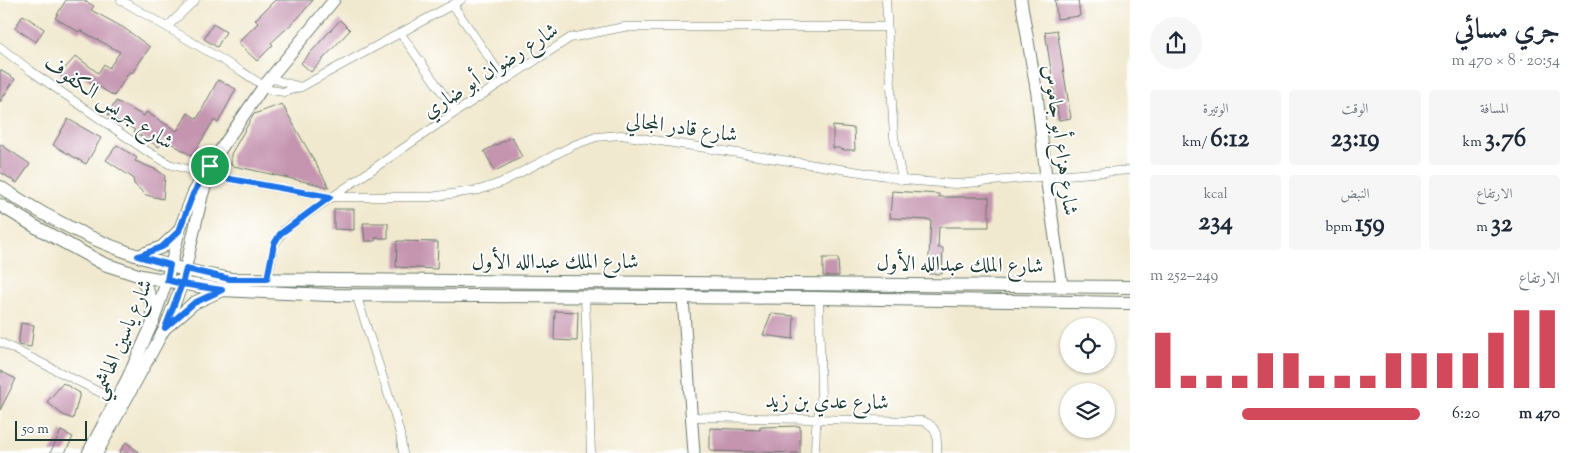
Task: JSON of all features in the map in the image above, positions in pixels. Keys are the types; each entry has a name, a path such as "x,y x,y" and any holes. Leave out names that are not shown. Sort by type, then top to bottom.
{"main road":[{"name":"شارع الملك عبدالله الأول","path":"0,187 80,233 138,256 230,279 1130,287"},
{"name":"شارع الملك عبدالله الأول","path":"0,205 104,264 141,276 222,290 328,294 819,298 1130,303"},
{"path":"138,256 162,247 179,231"},
{"path":"141,276 151,299 153,322"},
{"path":"165,328 194,303 222,290"}],"street":[{"path":"121,0 241,71 266,82 301,88"},
{"path":"168,27 195,0"},
{"path":"207,172 266,82 334,0"},
{"path":"266,82 276,92 301,88 461,0"},
{"path":"886,0 894,137 902,180"},
{"name":"شارع هزاع أبو جاموس","path":"1021,0 1037,94 1046,177 1062,285"},
{"path":"453,4 504,81"},
{"name":"شارع رضوان أبو ضاري","path":"267,279 274,244 280,234 330,197 570,38 624,27 887,27"},
{"path":"401,34 456,112"},
{"name":"شارع جريس الكفوف","path":"0,47 31,71 147,152 169,164 207,172"},
{"name":"شارع قادر المجالي","path":"207,172 330,197 430,197 479,190 500,183 574,145 596,137 621,135 902,180 955,184 1130,170"},
{"name":"شارع ياسين الهاشمي","path":"97,453 153,322 167,280 179,231 193,194 207,172"},
{"name":"شارع ياسين الهاشمي","path":"88,453 165,328 182,284 207,172"},
{"path":"356,294 394,412 403,453"},
{"path":"585,297 591,453"},
{"path":"684,298 694,453"},
{"path":"815,453 814,437 821,400 819,298"},
{"path":"0,342 120,403"},
{"name":"شارع عدي بن زيد","path":"691,417 923,421 931,424 934,428 937,453"}],"building":[{"path":"66,0 83,0 94,6 91,10 124,28 150,47 132,73 130,71 114,96 82,76 75,84 59,75 76,56 98,73 104,64 109,68 120,52 55,18"},
{"path":"275,0 313,0 299,17 271,43 273,45 257,61 238,43 258,23 255,20"},
{"path":"1055,0 1078,0 1080,16 1057,19"},
{"path":"23,15 44,29 36,42 15,28"},
{"path":"340,20 350,30 311,72 301,63"},
{"path":"213,24 226,32 217,47 204,39"},
{"path":"1057,30 1071,118 1059,120 1045,32"},
{"path":"0,70 15,79 0,102"},
{"path":"218,80 236,89 218,123 214,120 192,156 164,139 159,147 134,132 135,130 108,115 116,101 144,116 146,112 177,131 188,113 197,119"},
{"path":"282,104 329,187 231,164 231,154 254,114"},
{"path":"68,119 101,138 86,164 53,145"},
{"path":"833,126 854,128 855,150 833,148"},
{"path":"512,137 522,157 495,171 484,151"},
{"path":"0,144 30,164 17,183 0,172"},
{"path":"117,145 137,158 135,161 157,170 165,176 163,199 146,195 134,184 133,178 106,160"},
{"path":"892,191 939,194 939,197 989,197 989,227 939,227 938,248 943,248 942,274 928,274 931,220 890,218"},
{"path":"334,209 354,209 354,230 334,229"},
{"path":"363,223 388,223 388,238 375,238 375,241 365,241"},
{"path":"397,241 438,242 437,269 396,267"},
{"path":"823,258 838,258 839,276 823,276"},
{"path":"555,311 578,312 577,341 554,340"},
{"path":"771,314 794,316 793,339 763,335"},
{"path":"21,323 34,325 31,347 18,345"},
{"path":"0,371 16,379 0,410"},
{"path":"63,383 80,393 73,419 63,415 47,402"},
{"path":"800,426 800,453 710,451 710,428 760,430 760,427"},
{"path":"61,431 73,437 65,453 50,453"},
{"path":"126,442 140,453 119,453"}],"route":[{"path":"210,166 193,194 179,231 162,247 138,256 170,265 167,280 182,284 165,328 188,307 222,290 182,284 186,269 230,279 267,279 274,244 280,234 330,197 208,175 210,166"}]}
